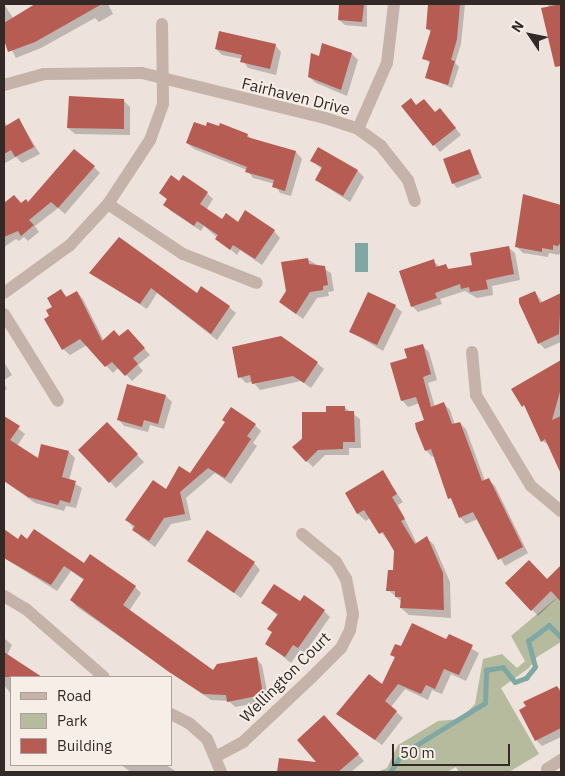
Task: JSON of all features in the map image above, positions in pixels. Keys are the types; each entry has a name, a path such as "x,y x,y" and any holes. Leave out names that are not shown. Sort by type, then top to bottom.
{"street":[{"path":"358,129 387,62 394,4"},
{"path":"4,293 70,246 108,204 150,140 163,104 162,24"},
{"name":"Fairhaven Drive","path":"4,85 44,74 82,72 142,73 358,129 395,160 408,180 415,201"},
{"path":"108,204 183,254 257,283"},
{"path":"4,314 58,401"},
{"path":"472,352 476,395 531,486 561,510"},
{"name":"Wellington Court","path":"217,756 243,742 312,678 341,648 350,630 353,614 346,579 329,555 302,534"},
{"path":"4,596 26,609 103,676"},
{"path":"172,715 207,739 217,756 221,772"},
{"path":"547,769 561,760"}],"green space":[{"path":"561,594 561,642 537,657 529,668 501,688 539,754 509,772 459,772 456,767 447,772 377,772 387,768 398,745 438,721 460,719 475,704 483,659 502,654 517,668 525,661 511,636"}],"water":[{"path":"355,243 368,243 368,272 355,272"}],"building":[{"path":"35,4 102,4 35,42 8,52 4,40 4,23"},
{"path":"339,4 364,4 362,22 338,20"},
{"path":"428,4 460,4 457,39 451,60 455,61 448,85 425,78 430,61 422,59 431,30 426,29"},
{"path":"561,4 561,66 555,67 541,8"},
{"path":"219,31 276,44 270,69 240,62 242,55 215,49"},
{"path":"322,43 352,53 341,90 308,77 311,53 319,56"},
{"path":"69,96 124,99 124,129 67,128"},
{"path":"411,98 416,105 424,99 435,112 440,108 456,128 433,146 401,106"},
{"path":"19,118 34,147 15,157 11,150 4,154 4,127"},
{"path":"194,122 206,126 207,122 219,126 220,123 248,134 247,137 296,151 285,191 272,187 274,180 245,172 247,167 186,143"},
{"path":"318,147 358,170 343,196 315,180 322,167 310,161"},
{"path":"74,149 95,166 58,208 51,202 29,220 34,225 21,236 18,231 4,237 4,203 14,195 21,203 26,199 28,202"},
{"path":"470,149 479,174 452,184 443,159"},
{"path":"171,175 179,181 183,175 208,192 200,204 222,219 226,213 238,222 245,210 275,230 255,259 233,245 230,250 215,239 218,235 197,221 194,226 163,205 167,199 159,193"},
{"path":"523,194 561,205 561,242 558,246 553,245 553,250 542,248 542,252 515,247"},
{"path":"119,237 197,293 201,286 230,306 211,334 151,288 140,304 89,273"},
{"path":"509,246 514,274 486,280 488,289 470,292 469,287 461,289 460,284 435,293 437,298 411,307 399,271 434,259 436,267 446,264 448,269 472,265 470,253"},
{"path":"308,258 309,264 325,266 328,285 323,286 323,290 310,292 296,314 279,302 286,291 281,262"},
{"path":"61,289 66,297 77,291 102,341 114,330 119,336 128,329 145,348 133,358 138,364 125,376 112,362 105,367 80,339 62,350 44,319 49,316 46,310 52,307 47,298"},
{"path":"535,291 540,303 561,293 559,334 538,344 519,303 519,298"},
{"path":"368,292 396,305 377,345 349,332"},
{"path":"281,336 318,362 304,383 293,376 252,384 250,375 238,378 232,347"},
{"path":"423,344 431,374 423,377 431,407 444,402 452,424 460,422 482,481 489,478 523,547 498,560 473,512 459,518 451,498 448,499 431,449 425,451 416,429 415,423 424,420 416,397 401,401 390,363 407,358 404,349"},
{"path":"561,360 561,388 552,420 561,416 561,474 545,439 541,442 524,405 522,407 511,389"},
{"path":"127,384 166,395 158,424 144,420 142,427 117,420"},
{"path":"326,406 345,406 345,411 354,411 355,442 343,442 343,449 318,450 306,462 292,447 302,439 302,412 326,412"},
{"path":"231,407 256,424 247,436 251,439 225,478 208,468 180,492 185,514 164,518 149,541 132,530 135,526 125,520 153,480 166,489 179,466 190,473 225,422 222,420"},
{"path":"4,416 20,426 10,440 38,458 41,444 69,451 62,477 76,481 70,503 60,500 58,505 28,497 4,481"},
{"path":"107,422 138,454 109,483 78,450"},
{"path":"383,470 397,494 392,497 405,519 401,521 415,544 427,536 443,573 444,610 400,608 401,597 395,597 395,591 386,591 388,570 393,570 394,551 383,532 379,534 364,510 357,514 345,493"},
{"path":"4,529 18,539 21,534 27,539 34,529 84,563 90,554 136,586 123,605 213,670 217,664 257,657 263,695 227,702 226,695 203,694 169,672 70,600 84,579 64,566 51,585 4,558"},
{"path":"207,530 255,562 234,593 187,561"},
{"path":"529,560 547,579 561,565 561,602 551,591 531,611 505,583"},
{"path":"274,584 300,601 304,595 325,610 298,648 293,645 285,657 265,644 272,632 267,629 278,614 261,603"},
{"path":"412,623 446,639 449,634 473,645 459,675 444,669 435,689 426,685 421,694 398,684 385,701 397,711 375,740 336,714 369,674 382,684 395,657 390,655 395,644 401,646"},
{"path":"4,652 40,676 10,676 4,677"},
{"path":"557,686 561,693 561,728 535,741 519,710 526,706 523,702"},
{"path":"324,715 359,754 338,772 277,772 279,758 316,762 297,740"}],"waterway":[{"path":"390,772 402,754 485,703 486,670 503,667 515,682 526,678 535,667 528,641 549,625 561,637"}]}
